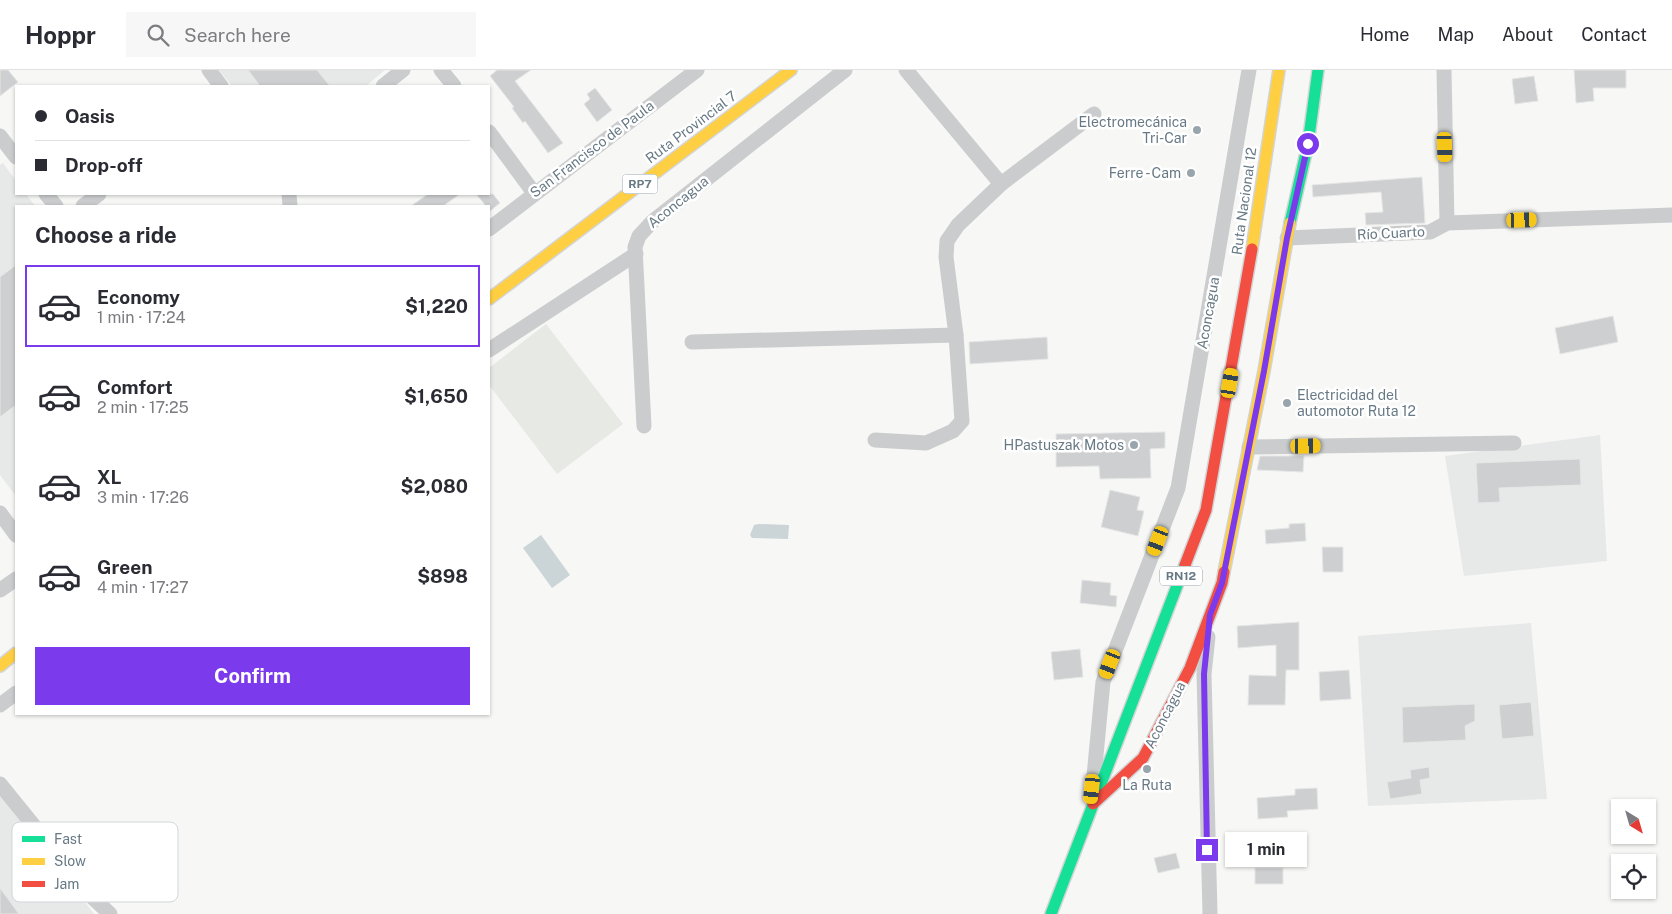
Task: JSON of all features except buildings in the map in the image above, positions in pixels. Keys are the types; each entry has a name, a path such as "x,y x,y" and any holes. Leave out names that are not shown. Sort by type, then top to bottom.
{"main road":[{"name":"Ruta Provincial 7","path":"490,298 792,70"},
{"name":"Ruta Nacional 12","path":"1051,914 1206,510 1248,278 1277,70"},
{"name":"Aconcagua","path":"1091,807 1143,758 1190,668 1222,583 1287,238 1308,144 1318,70"},
{"path":"0,666 15,655"}],"street":[{"path":"209,70 220,85"},
{"path":"384,85 403,70"},
{"path":"442,70 453,85"},
{"name":"San Francisco de Paula","path":"490,228 534,192 697,70"},
{"name":"Aconcagua","path":"644,426 635,247 639,236 652,222 845,70"},
{"path":"906,70 1001,184"},
{"name":"Aconcagua","path":"1091,807 1103,682 1178,488 1249,70"},
{"path":"1443,70 1447,223"},
{"path":"875,440 926,443 954,431 962,421 956,334 946,257 948,241 958,225 1001,184 1094,114"},
{"path":"490,133 534,192"},
{"path":"1,140 15,156"},
{"path":"47,195 55,205"},
{"path":"84,205 98,195"},
{"name":"Río Cuarto","path":"1287,238 1430,232 1447,223 1672,215"},
{"path":"490,349 636,254"},
{"path":"692,342 956,334"},
{"path":"1249,447 1514,443"},
{"path":"0,513 15,534"},
{"path":"0,590 15,580"},
{"path":"1210,615 1204,674 1210,914"},
{"path":"0,705 15,694"},
{"path":"0,784 31,822"},
{"path":"97,902 110,914"}],"shaded area":[{"path":"219,70 385,70 367,85 231,85"},
{"path":"3,163 15,180 15,195 27,195 34,205 15,205 15,495 0,475 0,165"},
{"path":"546,324 623,424 557,474 490,386 490,367"},
{"path":"1600,435 1607,561 1464,576 1445,456"},
{"path":"754,525 789,525 788,539 752,538 750,535"},
{"path":"541,535 570,575 552,588 523,548"},
{"path":"1531,623 1547,799 1368,806 1358,636"},
{"path":"0,792 23,822 12,822 12,902 85,902 94,914 0,914"}],"traffic: fast":[{"path":"1290,223 1308,144 1318,70"},
{"path":"1051,914 1185,565"}],"traffic: slow":[{"path":"490,298 791,70"},
{"path":"1252,249 1279,70"},
{"path":"1224,572 1264,371 1290,223"},
{"path":"0,666 15,654"}],"traffic: jam":[{"path":"1185,565 1206,510 1252,249"},
{"path":"1093,804 1143,758 1190,668 1222,583 1224,572"}],"place":[{"name":"Electromecánica Tri-Car","path":"1197,130"},
{"name":"Ferre - Cam","path":"1191,173"},
{"name":"Electricidad del automotor Ruta 12","path":"1287,403"},
{"name":"HPastuszak Motos","path":"1134,445"},
{"name":"La Ruta","path":"1147,769"}],"route":[{"path":"1207,850 1204,674 1210,615 1222,583 1264,371 1287,238 1308,144"}]}
